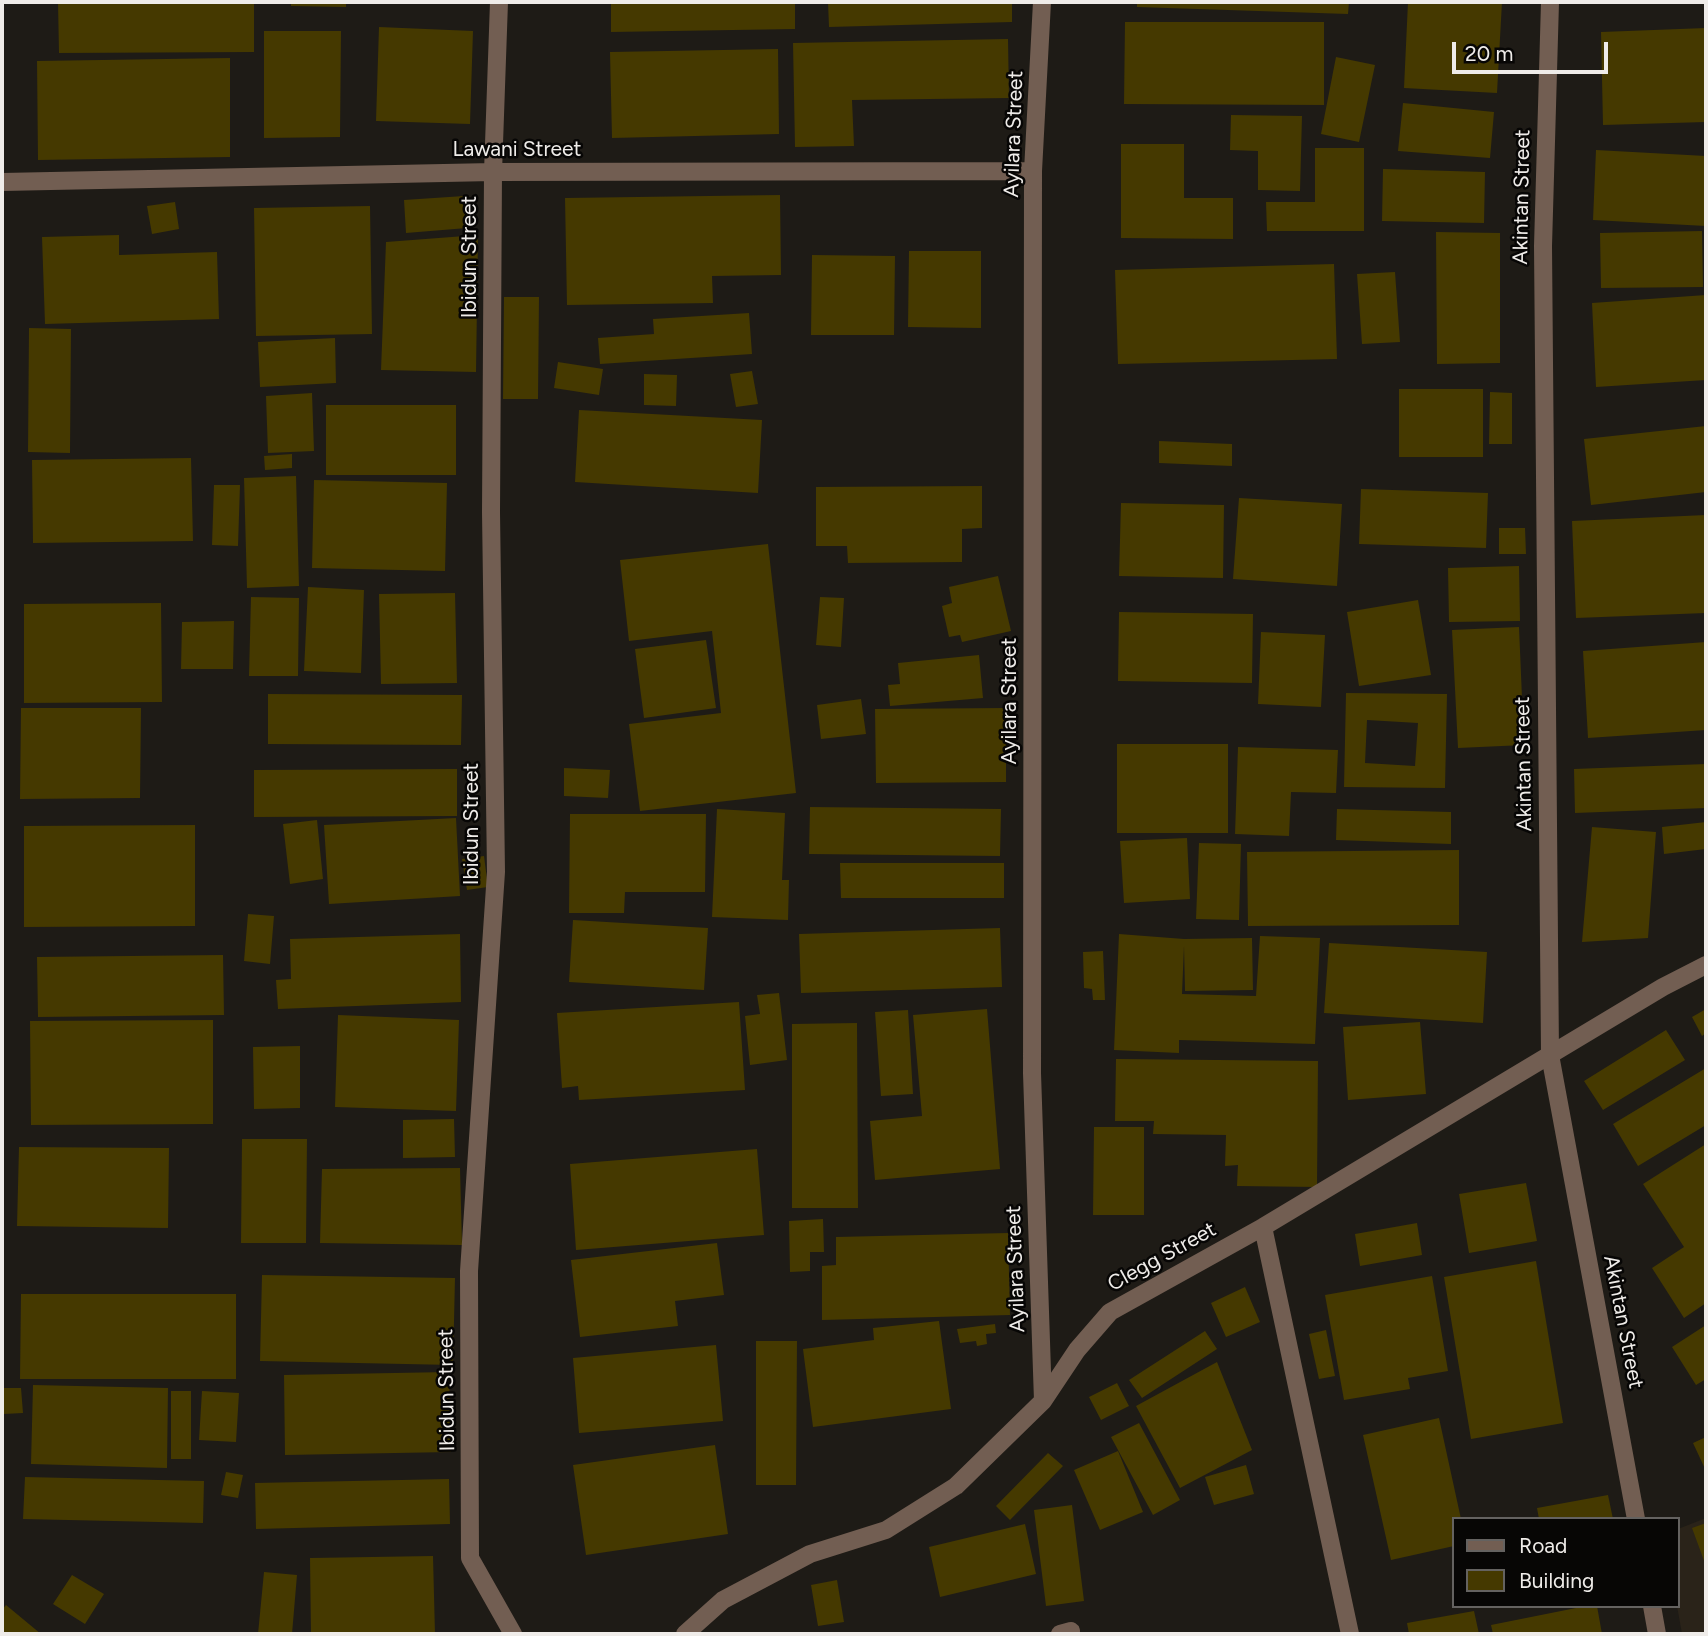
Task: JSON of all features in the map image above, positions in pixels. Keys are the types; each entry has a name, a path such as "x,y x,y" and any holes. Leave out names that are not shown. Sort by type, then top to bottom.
{"street":[{"name":"Ibidun Street","path":"499,2 493,172 491,513 496,873 469,1271 470,1558 513,1634"},
{"name":"Ayilara Street","path":"1042,2 1033,171 1032,1073 1043,1401"},
{"name":"Akintan Street","path":"1549,2 1543,260 1550,1055 1636,1517"},
{"name":"Lawani Street","path":"2,182 493,172 1033,171"},
{"name":"Clegg Street","path":"685,1634 723,1600 810,1554 886,1530 956,1486 1043,1401 1077,1350 1111,1312 1263,1227 1663,986 1706,965"},
{"path":"1263,1227 1350,1634"},
{"path":"1652,1608 1657,1634"}],"shaded area":[{"path":"1706,1518 1706,1634 1682,1634 1677,1608 1680,1608 1680,1528"}],"building":[{"path":"58,2 254,2 254,52 59,53"},
{"path":"291,2 346,2 346,7 291,6"},
{"path":"611,2 795,2 795,29 611,32"},
{"path":"828,2 1012,2 1012,22 829,27"},
{"path":"1137,2 1349,2 1348,14 1137,7"},
{"path":"1408,2 1502,2 1497,93 1404,88"},
{"path":"1125,22 1324,22 1324,105 1124,104"},
{"path":"379,27 473,31 470,124 376,121"},
{"path":"1706,28 1706,122 1603,125 1601,32"},
{"path":"264,31 341,31 340,137 264,138"},
{"path":"1008,39 1009,98 852,100 854,146 795,147 793,43"},
{"path":"778,49 779,134 612,138 610,52"},
{"path":"1336,57 1375,65 1359,142 1321,134"},
{"path":"230,58 230,157 38,160 37,61"},
{"path":"1403,103 1494,112 1490,158 1398,151"},
{"path":"1231,115 1302,116 1300,191 1258,190 1258,151 1230,150"},
{"path":"1121,144 1184,144 1184,198 1233,198 1233,239 1121,238"},
{"path":"1315,148 1364,148 1364,231 1267,231 1266,202 1315,202"},
{"path":"1596,150 1706,156 1706,226 1593,220"},
{"path":"1383,169 1485,172 1484,223 1382,221"},
{"path":"780,195 781,275 712,276 713,303 567,305 565,198"},
{"path":"464,196 467,228 406,233 404,200"},
{"path":"175,202 179,229 152,234 147,206"},
{"path":"370,206 372,334 256,336 254,208"},
{"path":"1702,231 1703,287 1601,288 1600,233"},
{"path":"1436,232 1500,233 1500,363 1437,364"},
{"path":"119,235 119,255 217,252 219,319 45,324 42,237"},
{"path":"478,235 476,372 381,370 386,242"},
{"path":"909,251 981,251 981,328 908,327"},
{"path":"812,255 895,256 894,335 811,335"},
{"path":"1334,264 1337,359 1118,364 1115,270"},
{"path":"1395,272 1400,342 1362,344 1357,274"},
{"path":"1706,295 1706,380 1596,387 1592,303"},
{"path":"504,297 539,297 538,399 503,399"},
{"path":"749,313 752,354 600,364 598,338 654,334 653,319"},
{"path":"29,328 71,329 70,453 28,452"},
{"path":"335,338 336,383 260,387 258,342"},
{"path":"558,362 603,369 599,395 554,388"},
{"path":"752,371 758,404 736,407 730,374"},
{"path":"644,374 677,375 676,406 644,405"},
{"path":"1399,389 1483,389 1483,457 1399,457"},
{"path":"1490,392 1512,393 1512,444 1489,444"},
{"path":"312,393 314,451 268,453 266,396"},
{"path":"326,405 456,405 456,475 326,475"},
{"path":"579,410 762,420 758,493 575,482"},
{"path":"1706,426 1706,492 1591,505 1584,439"},
{"path":"1159,441 1232,444 1232,466 1159,463"},
{"path":"292,454 292,468 265,470 264,456"},
{"path":"191,458 193,541 33,543 32,460"},
{"path":"296,476 299,586 247,588 244,478"},
{"path":"314,480 447,483 445,571 312,568"},
{"path":"214,485 240,485 238,546 212,545"},
{"path":"982,486 982,528 962,529 962,562 848,563 847,546 816,546 816,487"},
{"path":"1361,489 1488,493 1486,548 1359,544"},
{"path":"1239,498 1342,504 1337,586 1233,579"},
{"path":"1121,503 1224,505 1223,578 1119,576"},
{"path":"1706,515 1706,613 1576,618 1572,521"},
{"path":"1499,528 1525,528 1526,554 1499,554"},
{"path":"768,544 796,793 640,811 629,724 721,713 712,631 629,641 620,560"},
{"path":"1519,566 1520,621 1449,622 1448,568"},
{"path":"998,576 1011,631 962,642 960,635 949,637 942,606 952,603 949,587"},
{"path":"308,587 364,590 361,673 304,671"},
{"path":"455,593 457,683 381,684 379,594"},
{"path":"251,597 299,598 298,676 249,676"},
{"path":"820,597 844,598 841,647 816,645"},
{"path":"1418,600 1431,675 1359,686 1347,612"},
{"path":"161,603 162,702 24,703 24,604"},
{"path":"1119,612 1253,614 1252,683 1118,681"},
{"path":"234,621 233,669 181,669 182,622"},
{"path":"1519,627 1524,745 1458,748 1452,630"},
{"path":"1261,632 1325,635 1321,707 1258,704"},
{"path":"706,640 716,708 644,718 635,649"},
{"path":"1706,642 1706,730 1588,738 1583,651"},
{"path":"979,655 983,698 890,706 888,685 900,684 898,663"},
{"path":"1346,693 1447,694 1445,788 1344,787","holes":["1367,720 1418,723 1415,766 1365,763"]},
{"path":"268,694 462,695 461,745 268,744"},
{"path":"861,699 866,734 821,739 817,705"},
{"path":"21,708 141,708 140,798 20,799"},
{"path":"1006,708 1006,782 876,783 875,709"},
{"path":"1117,744 1228,744 1228,833 1117,833"},
{"path":"1238,747 1338,750 1336,793 1291,792 1289,836 1235,834"},
{"path":"1706,764 1706,808 1575,813 1574,769"},
{"path":"564,768 610,770 608,798 564,796"},
{"path":"457,769 457,816 254,817 254,770"},
{"path":"810,807 1001,809 1000,856 809,854"},
{"path":"717,809 785,813 782,880 789,880 788,920 712,917"},
{"path":"1337,809 1451,812 1451,844 1336,840"},
{"path":"570,814 706,814 705,892 625,892 624,913 569,913"},
{"path":"456,818 460,896 329,904 324,825"},
{"path":"317,820 323,879 290,884 283,824"},
{"path":"1706,822 1706,849 1664,854 1662,827"},
{"path":"195,825 195,926 24,927 24,826"},
{"path":"1592,827 1656,832 1648,938 1582,942"},
{"path":"1187,838 1190,899 1124,903 1120,841"},
{"path":"1199,843 1241,844 1239,920 1196,919"},
{"path":"1459,850 1459,925 1248,926 1247,852"},
{"path":"484,856 488,887 467,890 462,859"},
{"path":"840,863 1004,863 1004,898 841,898"},
{"path":"248,914 274,916 270,964 244,961"},
{"path":"573,920 708,928 704,990 569,982"},
{"path":"1000,928 1002,987 801,993 799,934"},
{"path":"460,934 461,1002 278,1009 276,980 291,979 290,939"},
{"path":"1119,934 1184,939 1252,938 1253,990 1185,991 1184,946 1182,994 1256,996 1260,936 1320,938 1315,1044 1179,1040 1179,1053 1114,1050"},
{"path":"1329,943 1487,952 1483,1023 1324,1013"},
{"path":"1103,951 1105,1000 1093,1000 1092,989 1084,988 1083,952"},
{"path":"223,955 224,1015 38,1017 37,957"},
{"path":"779,993 787,1060 750,1065 745,1016 760,1014 757,995"},
{"path":"739,1002 745,1090 579,1100 578,1086 562,1088 557,1013"},
{"path":"987,1009 1000,1169 875,1180 870,1121 922,1116 913,1015"},
{"path":"1706,1009 1706,1033 1702,1036 1692,1017"},
{"path":"908,1010 913,1094 881,1096 875,1012"},
{"path":"338,1015 459,1020 456,1111 335,1107"},
{"path":"213,1020 213,1124 31,1125 30,1021"},
{"path":"1420,1022 1426,1094 1348,1100 1343,1027"},
{"path":"857,1023 858,1208 792,1208 792,1024"},
{"path":"1666,1030 1685,1060 1603,1110 1584,1081"},
{"path":"300,1046 300,1108 254,1109 253,1047"},
{"path":"1116,1059 1318,1061 1317,1187 1237,1186 1238,1165 1225,1166 1226,1135 1153,1134 1154,1121 1115,1121"},
{"path":"1706,1068 1706,1125 1638,1166 1613,1124"},
{"path":"454,1119 455,1157 403,1158 403,1120"},
{"path":"1094,1127 1144,1127 1144,1215 1093,1215"},
{"path":"242,1139 307,1139 306,1243 241,1243"},
{"path":"1706,1144 1706,1303 1684,1318 1652,1268 1684,1247 1643,1184"},
{"path":"19,1147 169,1148 168,1228 17,1226"},
{"path":"757,1149 764,1235 576,1250 570,1164"},
{"path":"460,1168 462,1245 320,1243 322,1169"},
{"path":"1526,1183 1537,1241 1469,1253 1459,1194"},
{"path":"823,1219 824,1252 810,1252 810,1271 790,1272 789,1221"},
{"path":"1417,1223 1422,1255 1360,1266 1355,1234"},
{"path":"1008,1233 1010,1315 822,1320 822,1266 836,1265 836,1237"},
{"path":"717,1243 724,1295 675,1301 678,1326 580,1337 571,1260"},
{"path":"1536,1261 1563,1423 1471,1439 1444,1277"},
{"path":"262,1275 455,1278 453,1365 260,1361"},
{"path":"1432,1276 1448,1371 1408,1378 1410,1389 1344,1400 1325,1295"},
{"path":"1245,1287 1260,1322 1226,1337 1211,1303"},
{"path":"21,1294 236,1294 236,1379 20,1379"},
{"path":"939,1321 951,1409 813,1427 803,1349 874,1340 873,1328"},
{"path":"995,1324 996,1333 986,1334 987,1344 977,1346 976,1341 960,1343 957,1329"},
{"path":"1706,1325 1706,1379 1696,1385 1672,1347"},
{"path":"1326,1330 1335,1376 1319,1379 1309,1334"},
{"path":"1205,1331 1217,1349 1142,1398 1129,1380"},
{"path":"756,1341 797,1341 796,1485 756,1485"},
{"path":"716,1345 723,1421 579,1433 573,1358"},
{"path":"1217,1362 1252,1450 1180,1488 1136,1406"},
{"path":"449,1372 451,1452 285,1455 284,1375"},
{"path":"1117,1383 1129,1406 1101,1420 1089,1397"},
{"path":"33,1385 168,1388 167,1468 31,1464"},
{"path":"2,1388 21,1388 23,1413 4,1414"},
{"path":"171,1391 191,1391 191,1459 171,1459"},
{"path":"202,1391 239,1393 236,1442 199,1440"},
{"path":"1439,1418 1461,1517 1452,1517 1452,1546 1391,1560 1363,1435"},
{"path":"1139,1423 1180,1500 1153,1515 1111,1437"},
{"path":"1706,1437 1706,1471 1693,1443"},
{"path":"715,1445 728,1534 586,1555 573,1465"},
{"path":"1118,1451 1143,1512 1100,1530 1074,1470"},
{"path":"1048,1453 1063,1466 1010,1520 996,1506"},
{"path":"1246,1465 1254,1494 1214,1505 1205,1477"},
{"path":"226,1472 243,1475 238,1498 221,1495"},
{"path":"25,1477 204,1481 203,1523 23,1519"},
{"path":"449,1479 450,1524 256,1529 255,1483"},
{"path":"1608,1495 1613,1517 1539,1517 1537,1508"},
{"path":"1072,1505 1084,1601 1046,1606 1034,1510"},
{"path":"1706,1523 1706,1566 1692,1528"},
{"path":"1025,1524 1036,1574 940,1597 929,1547"},
{"path":"433,1556 435,1634 311,1634 310,1558"},
{"path":"264,1572 297,1575 292,1634 258,1634"},
{"path":"72,1575 104,1594 85,1624 53,1604"},
{"path":"837,1580 844,1622 818,1626 811,1585"},
{"path":"6,1605 41,1634 2,1634 2,1610"},
{"path":"1576,1608 1597,1608 1602,1634 1493,1634 1491,1625"},
{"path":"1474,1611 1479,1634 1409,1634 1407,1623"}]}
